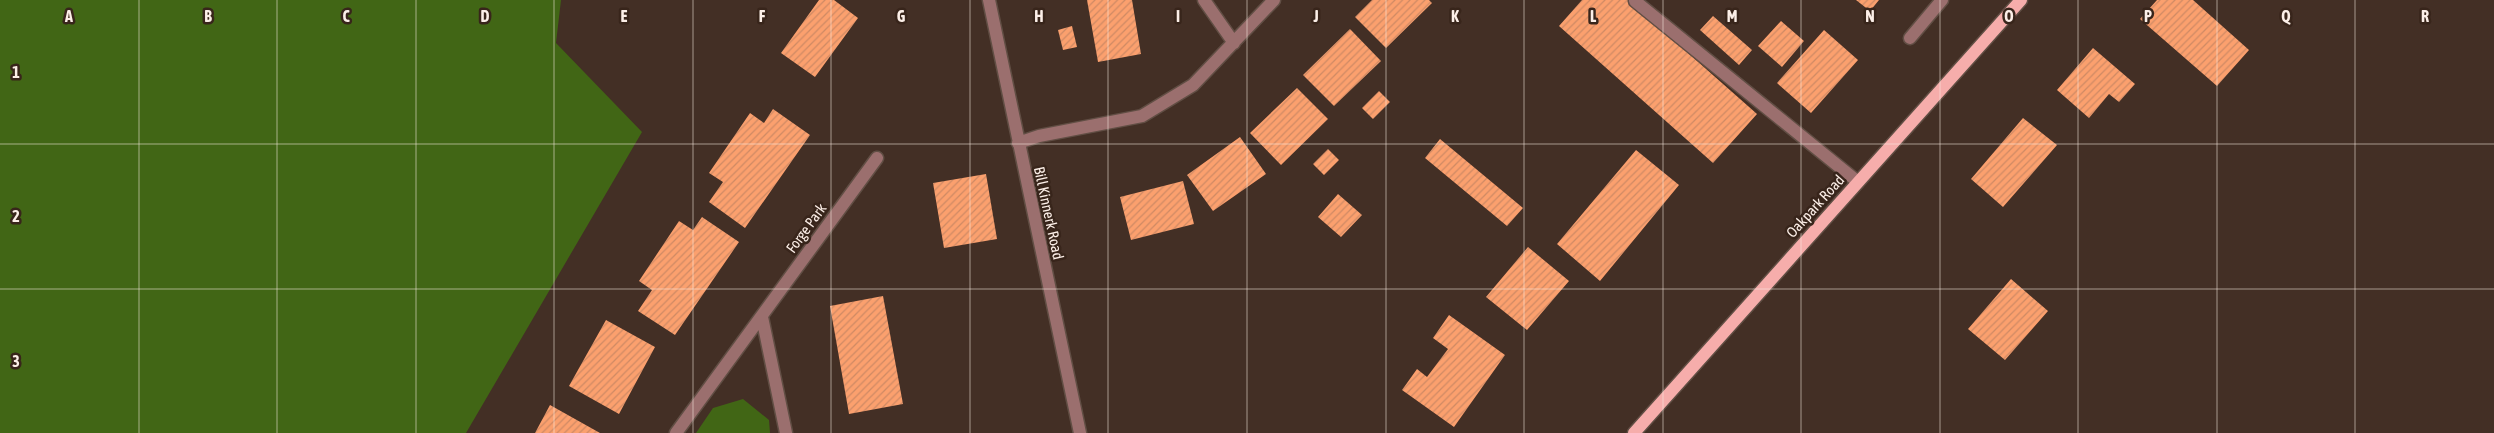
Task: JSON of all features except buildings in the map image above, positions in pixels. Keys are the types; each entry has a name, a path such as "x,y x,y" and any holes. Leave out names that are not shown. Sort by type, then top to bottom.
{"main road":[{"name":"Oakpark Road","path":"1634,433 2021,0"}],"street":[{"name":"Bill Kinnerk Road","path":"989,0 1080,433"},
{"path":"1204,0 1234,43"},
{"path":"1018,143 1040,136 1142,116 1193,84 1274,0"},
{"path":"1910,38 1942,0"},
{"path":"1635,1 1858,182"},
{"name":"Forge Park","path":"676,433 876,158"},
{"path":"762,317 786,433"}],"green space":[{"path":"0,0 561,0 556,43 642,132 466,433 0,433"},
{"path":"743,399 769,420 770,433 696,433 713,408"}]}
